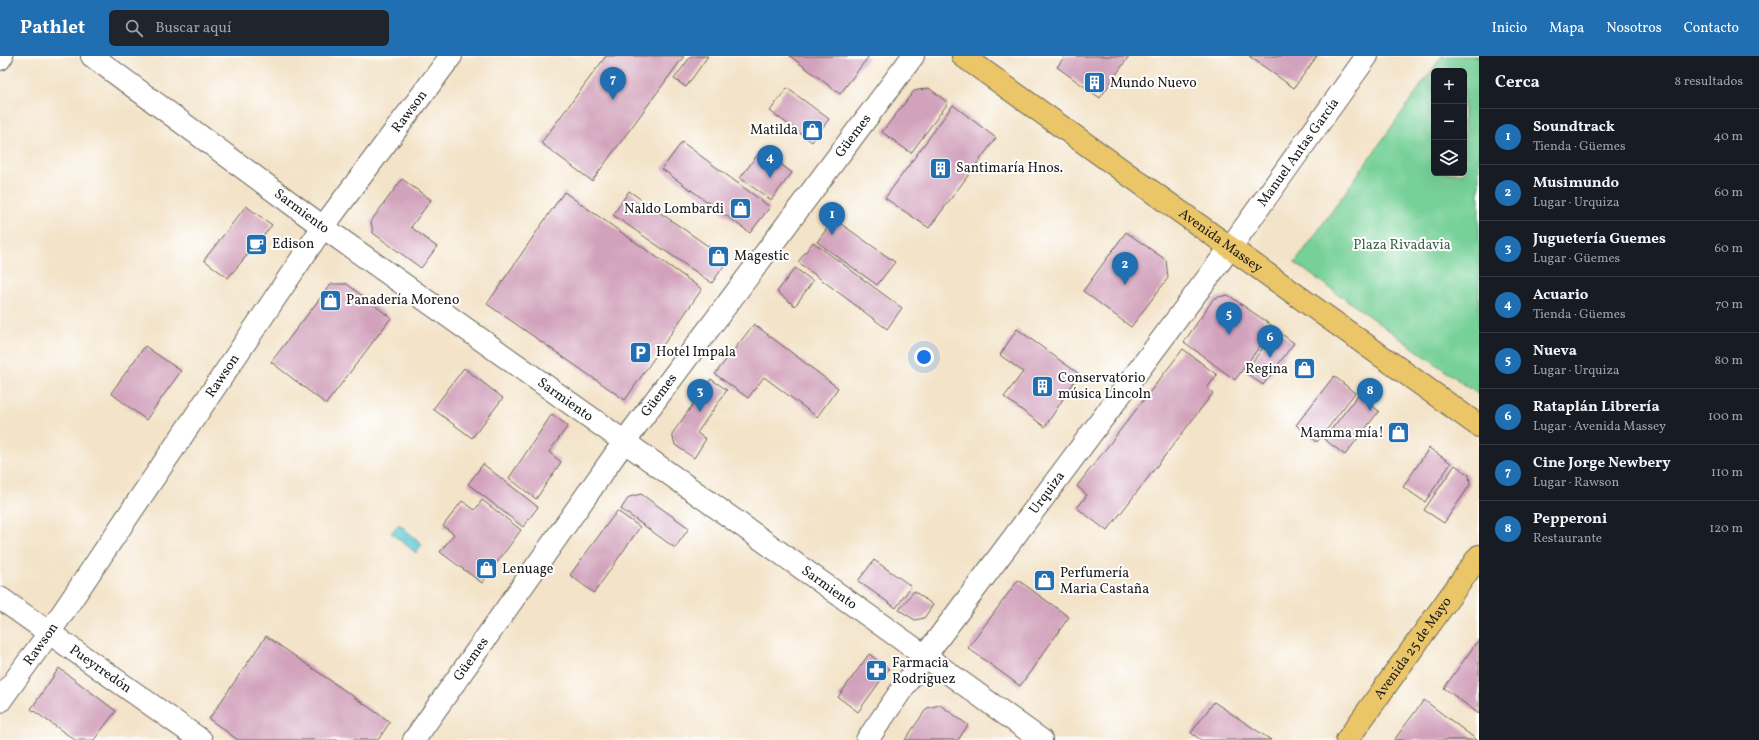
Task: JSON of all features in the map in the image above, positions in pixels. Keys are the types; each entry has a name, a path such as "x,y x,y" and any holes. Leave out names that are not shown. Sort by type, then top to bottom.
{"main road":[{"name":"Avenida Massey","path":"963,56 1479,426"},
{"name":"Avenida 25 de Mayo","path":"1347,740 1479,556"}],"street":[{"name":"Sarmiento","path":"92,56 323,227 926,656 1041,740"},
{"name":"Rawson","path":"0,700 49,633 323,227 451,56"},
{"name":"Güemes","path":"414,740 624,442 913,56"},
{"name":"Manuel Antas García","path":"1230,248 1367,56"},
{"name":"Urquiza","path":"867,740 926,656 1230,248"},
{"name":"Pueyrredón","path":"0,598 201,740"}],"green space":[{"name":"Plaza Rivadavia","path":"1442,56 1479,56 1479,395 1295,263 1431,71 1431,176 1467,176 1467,68 1433,68"}],"water":[{"path":"399,524 422,544 416,553 391,533"}],"building":[{"path":"606,56 684,56 592,181 541,143"},
{"path":"691,56 708,56 686,87 674,79"},
{"path":"790,56 869,56 840,94"},
{"name":"Mundo Nuevo","path":"1065,56 1129,56 1100,98 1057,67"},
{"path":"1249,56 1317,56 1294,88"},
{"path":"787,88 829,119 812,142 770,111"},
{"path":"929,88 948,103 911,153 882,132 914,91"},
{"name":"Santimaría Hnos.","path":"953,105 996,138 929,228 885,198"},
{"path":"682,142 770,207 750,233 662,169"},
{"path":"762,149 792,173 771,200 740,178"},
{"path":"402,179 431,200 411,227 437,247 421,268 373,233 371,221"},
{"path":"629,191 728,260 712,283 613,215"},
{"path":"564,192 702,289 625,400 487,304"},
{"path":"246,206 272,225 228,278 204,260"},
{"path":"834,219 895,262 877,285 817,242"},
{"path":"1126,232 1166,260 1168,278 1131,327 1083,291"},
{"path":"813,242 902,308 887,329 798,262"},
{"path":"795,268 813,281 795,306 777,292"},
{"path":"331,284 347,284 391,318 326,404 271,362"},
{"path":"1228,295 1274,327 1235,380 1184,342 1214,298"},
{"path":"754,324 838,388 817,417 764,377 748,398 715,374"},
{"name":"Conservatorio música Lincoln","path":"1017,329 1079,374 1045,427 1004,397 1023,372 1000,355"},
{"path":"1276,330 1294,343 1263,385 1245,372"},
{"path":"145,346 181,371 146,420 111,393"},
{"path":"1183,349 1217,375 1207,388 1213,393 1107,531 1077,508 1087,495 1077,486"},
{"path":"464,368 503,398 472,438 433,409"},
{"path":"1334,376 1355,393 1317,442 1296,425"},
{"path":"711,379 727,390 697,433 706,439 694,458 675,445 672,434"},
{"path":"1358,395 1379,411 1345,455 1324,439"},
{"path":"552,414 568,426 549,452 561,462 536,499 509,478"},
{"path":"1429,448 1451,463 1425,502 1403,487"},
{"path":"483,464 538,507 523,527 468,484"},
{"path":"1455,465 1469,475 1470,485 1444,523 1424,510"},
{"path":"641,494 689,528 675,548 621,509 629,497"},
{"path":"482,500 521,530 482,583 440,552 454,534 443,526 462,501 475,510"},
{"path":"617,511 640,527 594,593 570,575"},
{"path":"874,560 911,586 896,608 858,581"},
{"path":"1018,580 1069,617 1020,686 968,648"},
{"path":"914,591 933,605 924,618 915,620 899,610"},
{"path":"266,636 390,722 378,740 238,740 209,719"},
{"path":"1479,639 1479,714 1444,688"},
{"path":"869,654 889,669 858,712 838,697"},
{"path":"59,668 116,711 94,740 75,740 31,709"},
{"path":"1424,700 1477,740 1394,740"},
{"path":"1214,702 1271,740 1201,740 1191,733"},
{"path":"940,705 968,725 958,740 905,740 927,708"}],"place":[{"name":"Mundo Nuevo","path":"1095,83"},
{"name":"Cine Jorge Newbery","path":"613,100"},
{"name":"Matilda","path":"813,130"},
{"name":"Santimaría Hnos.","path":"940,168"},
{"name":"Acuario","path":"770,178"},
{"name":"Naldo Lombardi","path":"740,209"},
{"name":"Soundtrack","path":"832,235"},
{"name":"Edison","path":"256,244"},
{"name":"Magestic","path":"719,256"},
{"name":"Musimundo","path":"1125,285"},
{"name":"Panadería Moreno","path":"330,300"},
{"name":"Nueva","path":"1229,335"},
{"name":"Hotel Impala","path":"641,352"},
{"name":"Rataplán Librería","path":"1270,358"},
{"name":"Regina","path":"1304,369"},
{"name":"Conservatorio música Lincoln","path":"1042,386"},
{"name":"Pepperoni","path":"1370,411"},
{"name":"Juguetería Guemes","path":"700,412"},
{"name":"Mamma mía!","path":"1399,433"},
{"name":"Lenuage","path":"486,569"},
{"name":"Perfumería Maria Castaña","path":"1044,581"},
{"name":"Farmacia Rodriguez","path":"877,671"}]}
